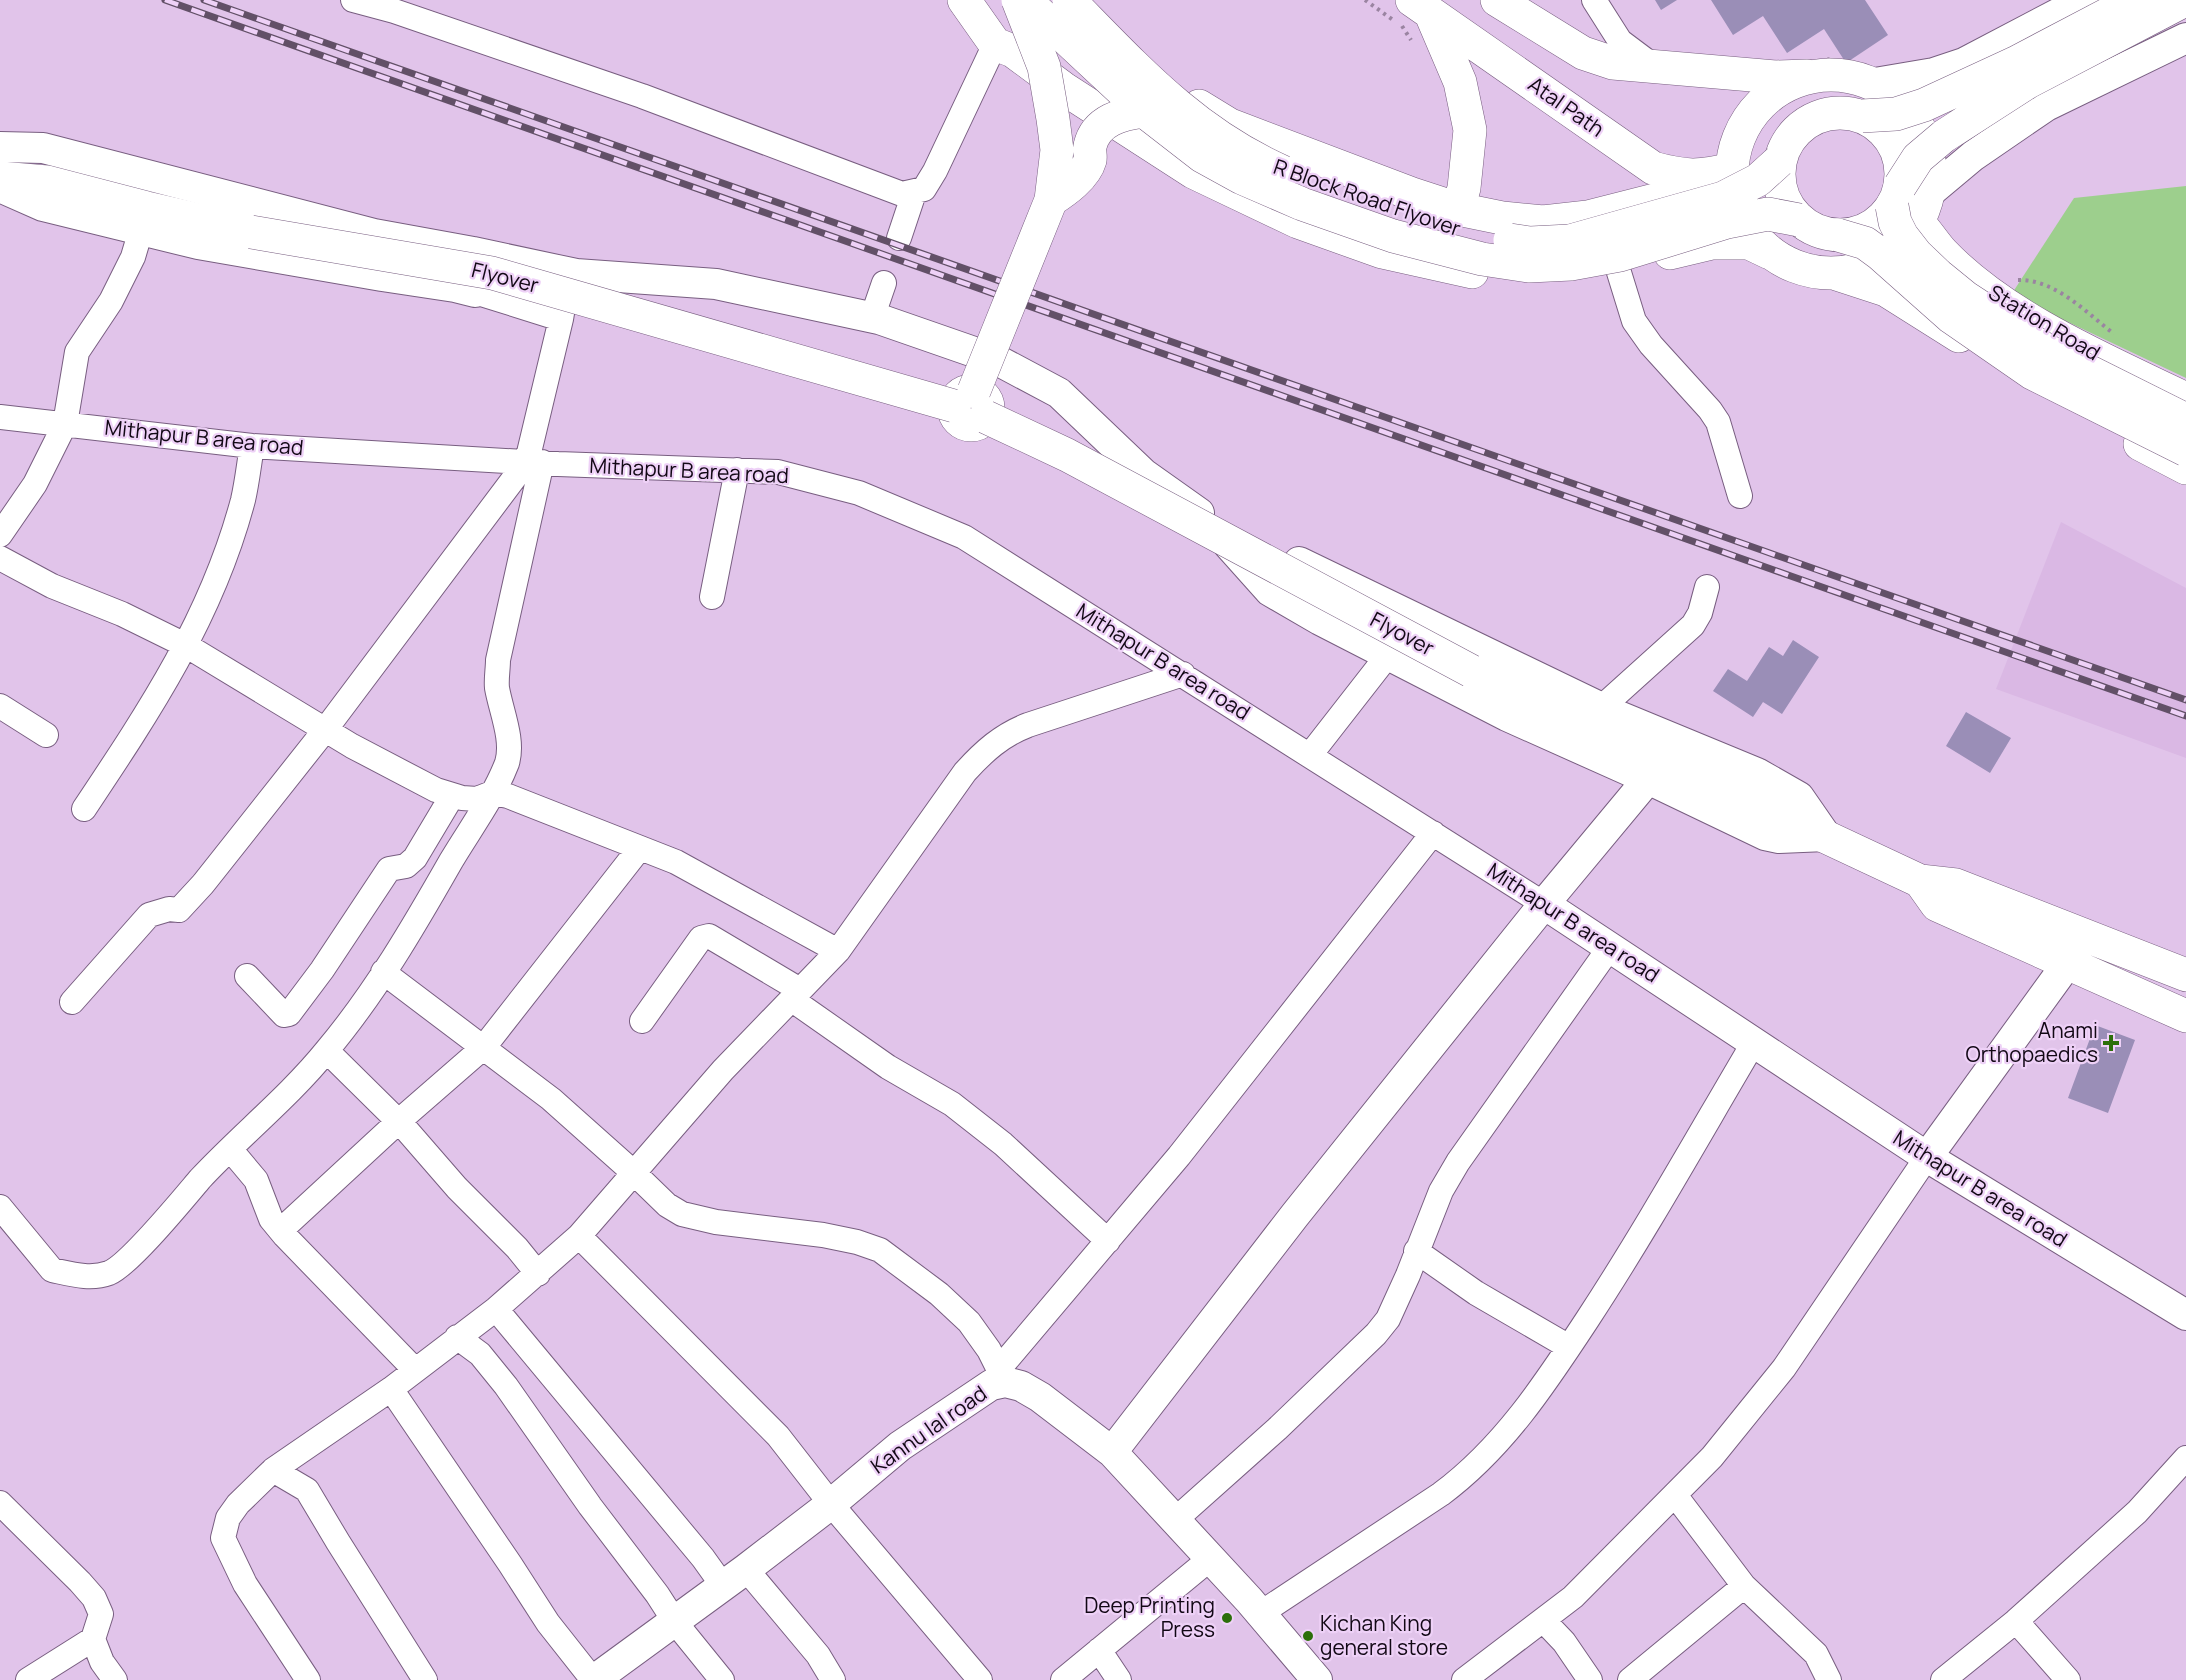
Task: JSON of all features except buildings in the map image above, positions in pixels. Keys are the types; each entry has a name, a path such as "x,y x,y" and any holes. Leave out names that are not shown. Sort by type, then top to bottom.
{"main road":[{"path":"964,0 995,44 1013,51 1063,88 1193,172 1298,222 1382,252 1469,272 1533,280 1584,275 1712,243 1749,243 1791,265 1814,272 1838,274 1886,290 1961,338 2022,381 2186,468"},
{"path":"972,405 1051,200 1057,150 1044,67 1018,0"},
{"name":"R Block Road Flyover","path":"1025,0 1144,111 1202,156 1242,178 1302,204 1393,236 1482,259 1529,266 1571,264 1620,255 1727,222 1768,214 1799,220"},
{"name":"R Block Road Flyover","path":"1069,0 1172,102 1214,135 1254,159 1311,184 1401,215 1485,237 1540,243 1570,241 1614,230 1723,198 1758,180 1779,161"},
{"path":"1081,0 1143,62 1186,98 1230,125 1365,177 1458,209 1502,218 1543,222 1588,217 1732,174"},
{"path":"1497,0 1582,53 1613,63 1775,77 1815,68 1841,74 1872,74 1901,102 1921,129 1931,160 1911,202 1895,222 1902,236 1916,254 1965,297 2046,350 2186,420"},
{"name":"R Block Road Flyover","path":"2135,0 2014,63 1923,105 1896,114 1862,116 1841,112 1820,115 1801,125 1786,141 1779,161 1778,183 1785,203 1799,220 1817,231 1865,243 1951,317 2032,373 2186,450"},
{"path":"1838,274 1870,266 1898,249 1911,202 1918,158 1944,136 2028,82 2185,0"},
{"path":"1421,7 1460,82 1470,129 1464,188 1458,209"},
{"name":"Atal Path","path":"1421,7 1653,168 1678,175 1732,174"},
{"path":"1770,253 1749,231 1736,203 1732,174 1737,141 1752,112 1777,89 1815,68"},
{"path":"1051,200 1069,188 1079,176 1090,160 1090,146 1106,122 1123,114 1144,111"},
{"path":"1862,116 1880,127 1894,144 1911,202"},
{"name":"Flyover","path":"0,157 57,184"},
{"path":"1344,238 1365,177"},
{"name":"Flyover","path":"0,178 57,184 250,232 492,273 972,405 1471,671 1920,881"},
{"path":"1838,235 1859,232 1911,202"},
{"name":"Station Road","path":"1911,202 1942,252 1980,285 2058,336 2186,399"},
{"path":"1920,881 1956,885 2186,975"},
{"path":"1920,881 1937,905 2186,1016"},
{"path":"2067,964 2087,936"}],"street":[{"path":"353,0 394,11 642,96 902,194 924,189 935,171 995,44"},
{"path":"1594,0 1620,41 1657,68"},
{"path":"1872,74 1935,73 1964,63 2084,0"},
{"path":"1911,202 2046,106 2186,38"},
{"path":"0,147 43,148 374,234 569,273 716,284 872,318 997,360 1059,393 1144,474 1202,515 1601,708 1757,772 1799,797 1826,836"},
{"path":"0,187 43,206 198,244 455,287 561,318"},
{"path":"899,238 914,193"},
{"path":"0,535 35,484 65,424 77,352 111,301 133,257 141,230"},
{"path":"475,292 484,255"},
{"path":"1617,266 1634,321 1651,345 1710,410 1718,422 1740,496"},
{"path":"0,1207 52,1270 94,1278 112,1272 131,1256 230,1149 327,1051 367,997 433,894 492,793 510,753 497,684 501,640 569,273"},
{"path":"872,318 884,283"},
{"name":"Mithapur B area road","path":"0,417 252,446 534,462 778,472 859,493 964,537 1544,904 1926,1157 2186,1315"},
{"path":"84,809 143,722 187,646 230,547 243,499 252,446"},
{"path":"72,1002 149,915 169,909 179,910 203,884 534,462"},
{"path":"712,597 737,470"},
{"path":"1202,515 1270,591 1388,655 1507,716 1766,835 1779,838 1826,836"},
{"path":"0,558 52,586 122,614 187,646 325,730 399,771 452,796 477,799 492,793 508,796 676,862 838,951"},
{"path":"1601,708 1693,625 1700,613 1707,587"},
{"path":"1310,755 1388,655"},
{"path":"308,1680 245,1584 223,1538 228,1518 238,1504 273,1470 391,1389 496,1309 579,1236 723,1070 838,951 965,772 981,754 1011,732 1028,725 1183,674"},
{"path":"0,706 46,735"},
{"path":"1112,1452 1303,1206 1544,904 1648,779"},
{"path":"247,976 284,1015 289,1014 322,970 389,869 406,866 415,858 452,796"},
{"path":"383,972 551,1099 667,1205 688,1216 716,1222 835,1238 857,1242 880,1250 939,1294 969,1322 989,1350 1002,1376 1108,1241 1179,1156 1433,833"},
{"path":"281,1230 399,1121 484,1047 639,849"},
{"path":"642,1021 701,938 709,936 795,995 888,1067 952,1104 1010,1150 1108,1241"},
{"path":"1175,1520 1276,1429 1376,1334 1388,1319 1408,1275 1440,1191 1458,1162 1610,947"},
{"path":"1464,1680 1574,1597 1712,1457 1767,1391 1926,1157 2067,964"},
{"path":"1261,1613 1460,1479 1484,1458 1541,1390 1614,1279 1755,1042"},
{"path":"327,1051 399,1121 457,1188 517,1248 538,1274"},
{"path":"230,1149 256,1180 272,1219 281,1230 415,1370"},
{"path":"579,1236 778,1436 831,1504 978,1679"},
{"path":"1416,1251 1476,1293 1569,1347"},
{"path":"496,1309 702,1558 734,1577 818,1655 833,1680"},
{"path":"457,1337 480,1354 506,1386 675,1622 722,1680"},
{"name":"Kannu lal road","path":"593,1680 675,1622 831,1504 900,1446 1002,1376 1040,1397 1112,1452 1261,1613 1305,1676"},
{"path":"391,1389 548,1623 593,1680"},
{"path":"1943,1680 2016,1621 2137,1512 2186,1458"},
{"path":"273,1470 308,1490 425,1680"},
{"path":"1675,1495 1744,1586 1806,1641 1823,1665 1828,1679"},
{"path":"0,1503 94,1598 101,1614 93,1639 102,1662 115,1680"},
{"path":"1063,1680 1211,1558"},
{"path":"1630,1680 1744,1586"},
{"path":"1544,1621 1564,1642 1590,1680"},
{"path":"2016,1621 2066,1679"},
{"path":"28,1680 93,1639"},
{"path":"1099,1650 1119,1680"}],"path":[{"path":"1365,0 1402,27 1414,43"},
{"path":"1815,68 1834,60 1872,74"},
{"path":"1980,285 2029,280 2043,284 2121,338"}],"shaded area":[{"path":"2061,522 2186,588 2186,758 1996,689"}],"green space":[{"path":"2186,186 2186,378 2011,295 2074,198"}],"railway":[{"path":"165,0 2186,716"},
{"path":"204,0 2186,700"}],"place":[{"name":"Anami Orthopaedics","path":"2111,1043"},
{"name":"Deep Printing Press","path":"1227,1618"},
{"name":"Kichan King general store","path":"1308,1636"}]}
